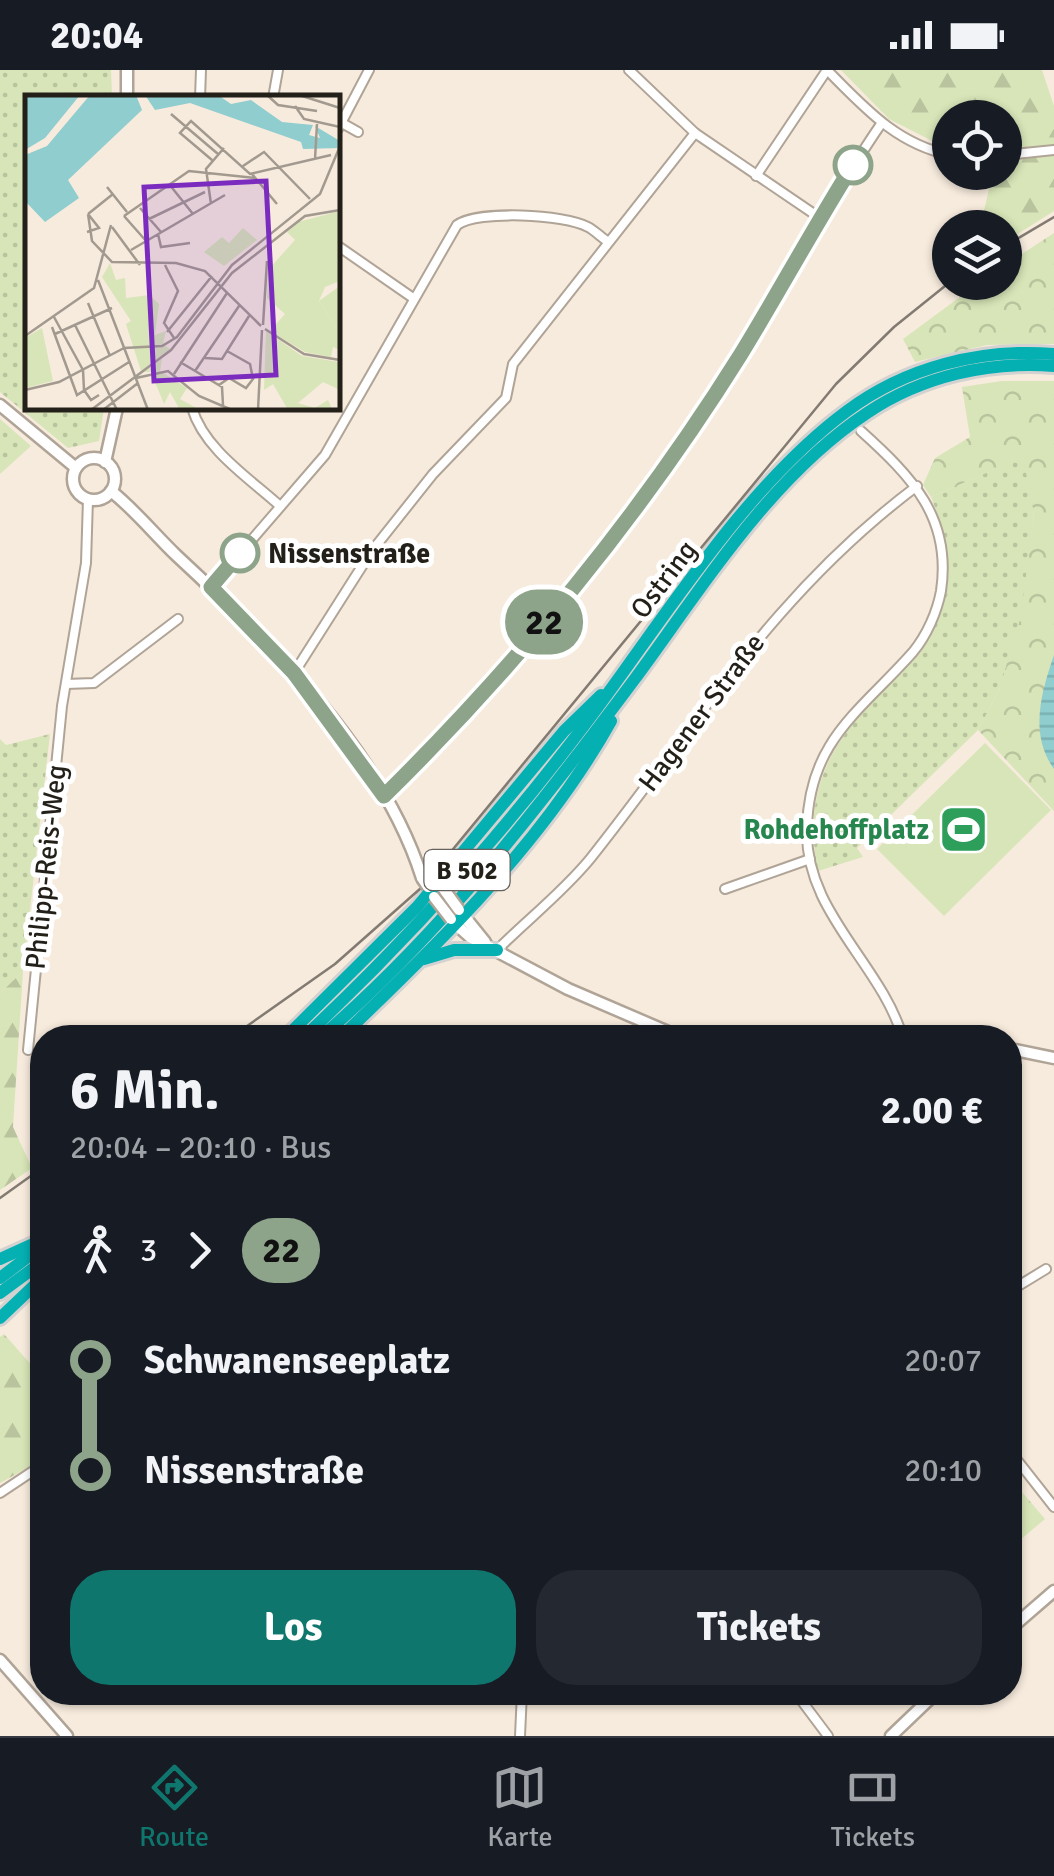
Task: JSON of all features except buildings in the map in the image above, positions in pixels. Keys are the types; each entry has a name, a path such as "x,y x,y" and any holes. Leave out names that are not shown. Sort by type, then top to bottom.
{"highway":[{"name":"Ostring","path":"315,1025 428,916 491,844 762,495 846,412 889,386 944,364 990,355 1054,354"},
{"name":"Ostring","path":"333,1025 483,872 773,500 853,422 894,396 947,376 992,367 1054,366"},
{"path":"353,1025 417,962 570,784 630,685"},
{"path":"297,1025 433,884 564,731 613,686"},
{"path":"417,962 454,950 497,950"},
{"path":"0,1259 30,1248"},
{"path":"0,1278 30,1253"},
{"path":"0,1293 30,1271"},
{"path":"0,1318 30,1289"}],"street":[{"path":"126,70 127,95"},
{"path":"273,95 278,70"},
{"path":"358,132 340,126 368,70"},
{"path":"630,70 694,134 820,218"},
{"path":"756,176 827,70 881,124 904,139 932,149"},
{"path":"384,796 475,705 578,580 740,356 820,218 881,124"},
{"path":"294,673 371,552 433,474 506,398 512,364 694,134"},
{"path":"1022,153 1054,150"},
{"path":"211,587 325,455 356,408 448,234 474,216 577,223 607,241"},
{"path":"340,247 412,298"},
{"path":"0,405 76,468"},
{"path":"105,462 118,410"},
{"path":"193,410 202,433 280,506"},
{"path":"861,432 917,486 940,530 945,564 938,604 915,650 846,718 825,750 808,808 810,859 818,888 838,928 877,980 897,1025"},
{"path":"89,459 105,462 114,475 110,491 101,499 88,499 75,488 76,468 89,459"},
{"name":"Hagener Straße","path":"497,950 590,858 794,594 844,544 917,486"},
{"path":"110,491 294,673 384,796 433,884 470,937 597,1003 650,1025"},
{"name":"Philipp-Reis-Weg","path":"31,1025 66,684 86,563 88,499"},
{"path":"66,684 94,683 178,619"},
{"path":"725,889 810,859"},
{"name":"Philipp-Reis-Weg","path":"28,1050 30,1031"},
{"path":"1022,1051 1054,1058"},
{"path":"1022,1284 1050,1269 1054,1278"},
{"path":"0,1492 30,1473"},
{"path":"1022,1473 1054,1507"},
{"path":"1022,1619 1054,1591"},
{"path":"0,1660 30,1695"},
{"path":"39,1705 66,1736"},
{"path":"520,1736 521,1705"},
{"path":"805,1705 828,1736"},
{"path":"891,1736 923,1705"}],"green space":[{"path":"0,70 111,70 112,95 25,95 25,410 104,410 99,441 68,448 0,392"},
{"path":"841,70 1042,70 1054,106 1054,211 1022,231 1022,210 984,210 989,190 1022,190 1022,100 932,100 932,141 889,119"},
{"path":"1054,233 1054,344 987,345 915,362 903,339 956,300 1022,300 1022,254"},
{"path":"1002,381 1054,381 1054,811 978,730 999,690 1026,565 1034,515 1022,458 931,497 923,485 935,458 970,437 962,387"},
{"path":"0,419 31,446 0,474"},
{"path":"1023,457 1034,515 1020,620 999,690 978,730 857,848 863,857 818,871 815,808 830,759 857,719 919,648 940,608 947,559 931,497"},
{"path":"50,734 23,971 0,993 0,739 6,745"},
{"name":"Rohdehoffplatz","path":"985,743 1051,810 944,916 877,849"},
{"path":"23,971 13,1127 30,1169 0,1190 0,993"},
{"path":"4,1334 30,1363 30,1467 0,1483 0,1337"},
{"path":"1022,1492 1045,1519 1022,1538"}],"water":[{"path":"1054,655 1054,769 1042,742 1040,713"}],"railway":[{"path":"1022,236 1054,217"},
{"path":"248,1025 335,964 421,888 836,384 894,327 932,296"},
{"path":"0,1198 30,1177"}],"bus line":[{"name":"22","path":"240,553 211,587 294,673 384,796 475,705 578,580 740,356 853,165"}],"place":[{"name":"Nissenstraße","path":"240,553"},
{"name":"Rohdehoffplatz","path":"964,829"}]}
